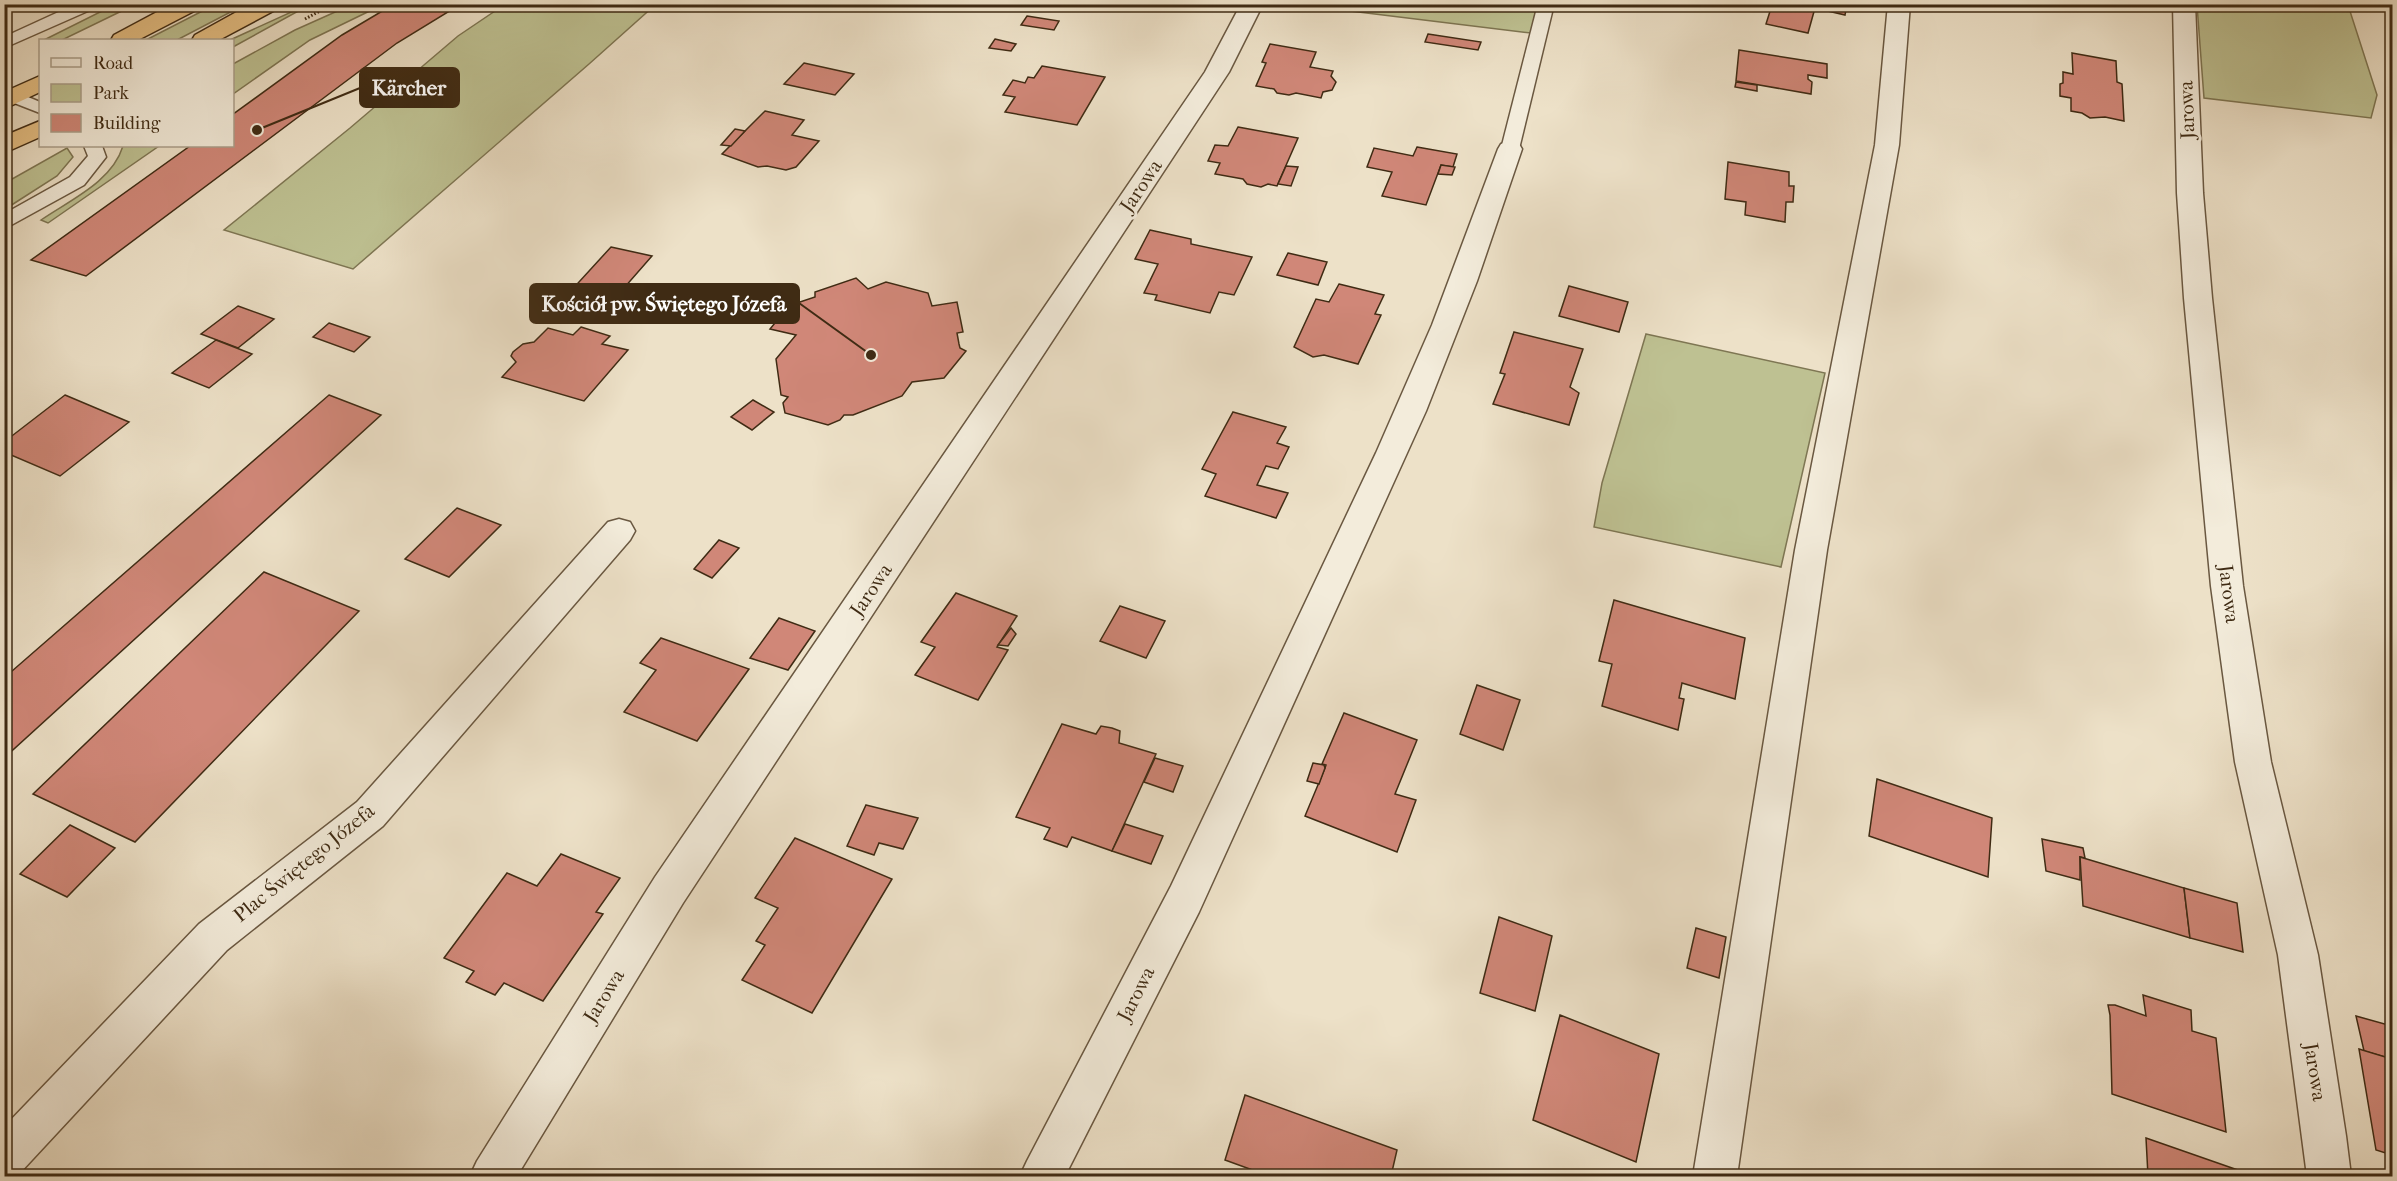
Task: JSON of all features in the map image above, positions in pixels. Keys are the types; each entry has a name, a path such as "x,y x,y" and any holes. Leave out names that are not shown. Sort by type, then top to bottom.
{"highway":[{"path":"124,39 190,4"},
{"path":"205,39 269,4"},
{"path":"8,97 39,83"},
{"path":"4,146 39,128"}],"street":[{"name":"Jarowa","path":"492,1176 669,890 1217,72 1252,4"},
{"path":"1715,1176 1811,550 1887,145 1899,4"},
{"name":"Jarowa","path":"2184,4 2190,193 2198,298 2227,586 2253,762 2298,955 2329,1176"},
{"name":"Jarowa","path":"1042,1176 1185,899 1371,495 1402,435 1475,250 1510,149"},
{"name":"Plac Świętego Józefa","path":"4,1159 213,937 370,814 619,531"}],"lane":[{"path":"4,43 91,4"},
{"path":"1510,149 1546,4"},
{"path":"8,97 39,108"},
{"path":"4,223 77,181 97,157 93,147"}],"green space":[{"path":"116,4 134,5 64,39 46,39"},
{"path":"353,4 382,5 310,40 234,93 234,63 295,30"},
{"path":"214,5 244,5 179,39 148,39"},
{"path":"504,5 655,5 353,269 224,230 350,128 458,36"},
{"path":"1301,5 1537,5 1531,33"},
{"path":"2197,5 2348,5 2377,95 2371,118 2204,98"},
{"path":"300,8 302,9 234,46 232,39"},
{"path":"123,147 158,147 48,223 41,220 89,189 110,170"},
{"path":"67,148 73,157 57,176 10,206 5,203 5,183"},
{"path":"1646,334 1825,373 1781,567 1594,527 1602,483"}],"building":[{"path":"42,4 72,4 58,12"},
{"path":"394,4 461,4 397,43 86,276 31,260 189,147 234,147 234,114 342,35"},
{"path":"1768,4 1847,4 1845,15 1815,8 1808,33 1766,24 1772,5"},
{"path":"1027,16 1059,21 1054,30 1021,25"},
{"path":"1428,34 1481,42 1478,50 1425,42"},
{"path":"995,39 1016,44 1011,51 989,48"},
{"path":"1270,44 1316,52 1310,67 1333,71 1331,76 1336,82 1332,90 1323,92 1321,98 1296,93 1289,95 1277,93 1274,89 1256,86 1266,63 1262,62"},
{"path":"1739,50 1827,64 1827,78 1808,75 1808,79 1812,82 1811,94 1736,81"},
{"path":"2072,53 2116,61 2117,82 2122,84 2124,121 2105,117 2090,118 2082,113 2071,111 2071,98 2060,96 2060,84 2063,83 2063,72 2073,74"},
{"path":"804,63 854,74 835,95 784,84"},
{"path":"1042,66 1105,77 1077,125 1005,112 1015,97 1003,95 1013,80 1025,83 1028,77 1034,78"},
{"path":"1736,82 1757,85 1757,91 1735,87"},
{"path":"765,111 804,120 792,135 819,141 796,167 786,170 767,166 758,167 722,154"},
{"path":"1238,127 1298,138 1277,186 1268,184 1261,187 1247,184 1243,179 1215,174 1220,163 1208,161 1215,145 1228,146"},
{"path":"735,129 745,131 731,146 721,145"},
{"path":"1417,147 1457,154 1453,167 1441,165 1426,205 1382,196 1392,172 1367,167 1374,148 1413,156"},
{"path":"1728,162 1789,172 1789,186 1794,186 1793,202 1786,202 1785,222 1745,215 1746,202 1725,199"},
{"path":"1441,165 1455,167 1452,175 1438,174"},
{"path":"1286,166 1298,167 1291,186 1278,184"},
{"path":"1150,230 1191,239 1191,244 1252,257 1234,295 1219,292 1210,313 1155,300 1157,295 1144,293 1158,264 1135,259"},
{"path":"611,247 652,256 610,304 568,294"},
{"path":"1288,253 1327,262 1318,285 1277,275"},
{"path":"856,278 868,289 886,282 928,293 932,306 957,302 963,332 957,333 959,344 960,348 966,351 944,378 912,382 902,396 853,415 844,415 840,420 828,425 785,413 783,403 788,397 781,395 776,359 796,335 770,329 793,301 800,302 815,297 815,292"},
{"path":"1339,284 1384,295 1375,314 1381,315 1358,364 1324,355 1313,357 1294,347 1316,299 1329,302"},
{"path":"1569,286 1628,302 1619,332 1559,316"},
{"path":"238,306 274,319 238,348 201,334"},
{"path":"329,323 370,337 354,352 313,337"},
{"path":"581,327 610,336 602,344 628,350 584,401 502,377 516,362 511,356 513,352 523,344 534,342 548,328 573,335"},
{"path":"1514,332 1583,349 1570,387 1579,393 1569,425 1493,404 1505,374 1500,373"},
{"path":"216,340 252,354 209,388 172,373"},
{"path":"65,395 129,422 60,476 4,452 4,442"},
{"path":"329,395 381,415 4,758 4,678"},
{"path":"753,400 774,412 752,430 731,417"},
{"path":"1233,412 1286,427 1277,443 1289,447 1278,469 1266,466 1257,485 1288,493 1276,518 1205,496 1216,474 1202,469"},
{"path":"457,508 501,525 449,577 405,559"},
{"path":"719,540 739,548 712,578 694,569"},
{"path":"264,572 359,611 135,842 33,794"},
{"path":"956,593 1017,616 997,647 1008,650 978,700 915,675 935,647 921,642"},
{"path":"1614,600 1745,638 1735,699 1682,683 1679,698 1684,699 1678,730 1602,706 1612,664 1599,661"},
{"path":"1120,606 1165,621 1146,658 1100,641"},
{"path":"779,618 815,631 788,670 750,658"},
{"path":"1011,628 1016,634 1008,646 998,645"},
{"path":"661,638 749,669 697,741 624,712 656,670 640,663"},
{"path":"1477,685 1520,700 1503,750 1460,734"},
{"path":"1344,713 1417,740 1395,794 1416,800 1397,852 1305,816 1326,765 1322,764"},
{"path":"1062,724 1096,734 1101,726 1112,728 1120,731 1119,743 1156,754 1112,851 1072,837 1067,847 1044,839 1050,828 1016,817"},
{"path":"1155,758 1183,766 1173,792 1144,782"},
{"path":"1313,763 1324,765 1325,768 1319,784 1307,781"},
{"path":"1877,779 1992,818 1988,877 1869,836"},
{"path":"866,805 918,818 903,849 879,843 874,855 847,846"},
{"path":"1125,824 1163,836 1151,864 1112,851"},
{"path":"70,825 115,848 67,897 20,874"},
{"path":"795,838 892,879 812,1013 742,980 765,945 756,941 778,908 755,898"},
{"path":"2042,839 2083,848 2085,858 2080,857 2080,880 2046,871"},
{"path":"561,854 620,878 596,912 603,914 543,1001 504,983 495,995 466,982 474,971 444,958 507,873 537,886"},
{"path":"2080,857 2184,888 2190,938 2083,906"},
{"path":"2184,888 2237,903 2243,952 2190,938"},
{"path":"1499,917 1552,936 1535,1011 1480,993"},
{"path":"1696,928 1726,937 1719,978 1687,968"},
{"path":"2143,995 2191,1010 2192,1031 2216,1038 2226,1132 2112,1094 2108,1005 2115,1005 2146,1016"},
{"path":"1560,1015 1659,1054 1636,1162 1533,1120"},
{"path":"2356,1016 2392,1026 2392,1059 2364,1051"},
{"path":"2359,1049 2392,1059 2392,1155 2376,1150"},
{"path":"1245,1095 1397,1150 1391,1176 1269,1176 1225,1160"},
{"path":"2146,1138 2255,1176 2148,1176"}],"place":[{"name":"Kärcher","path":"257,130"},
{"name":"Kościół pw. Świętego Józefa","path":"871,355"}]}
